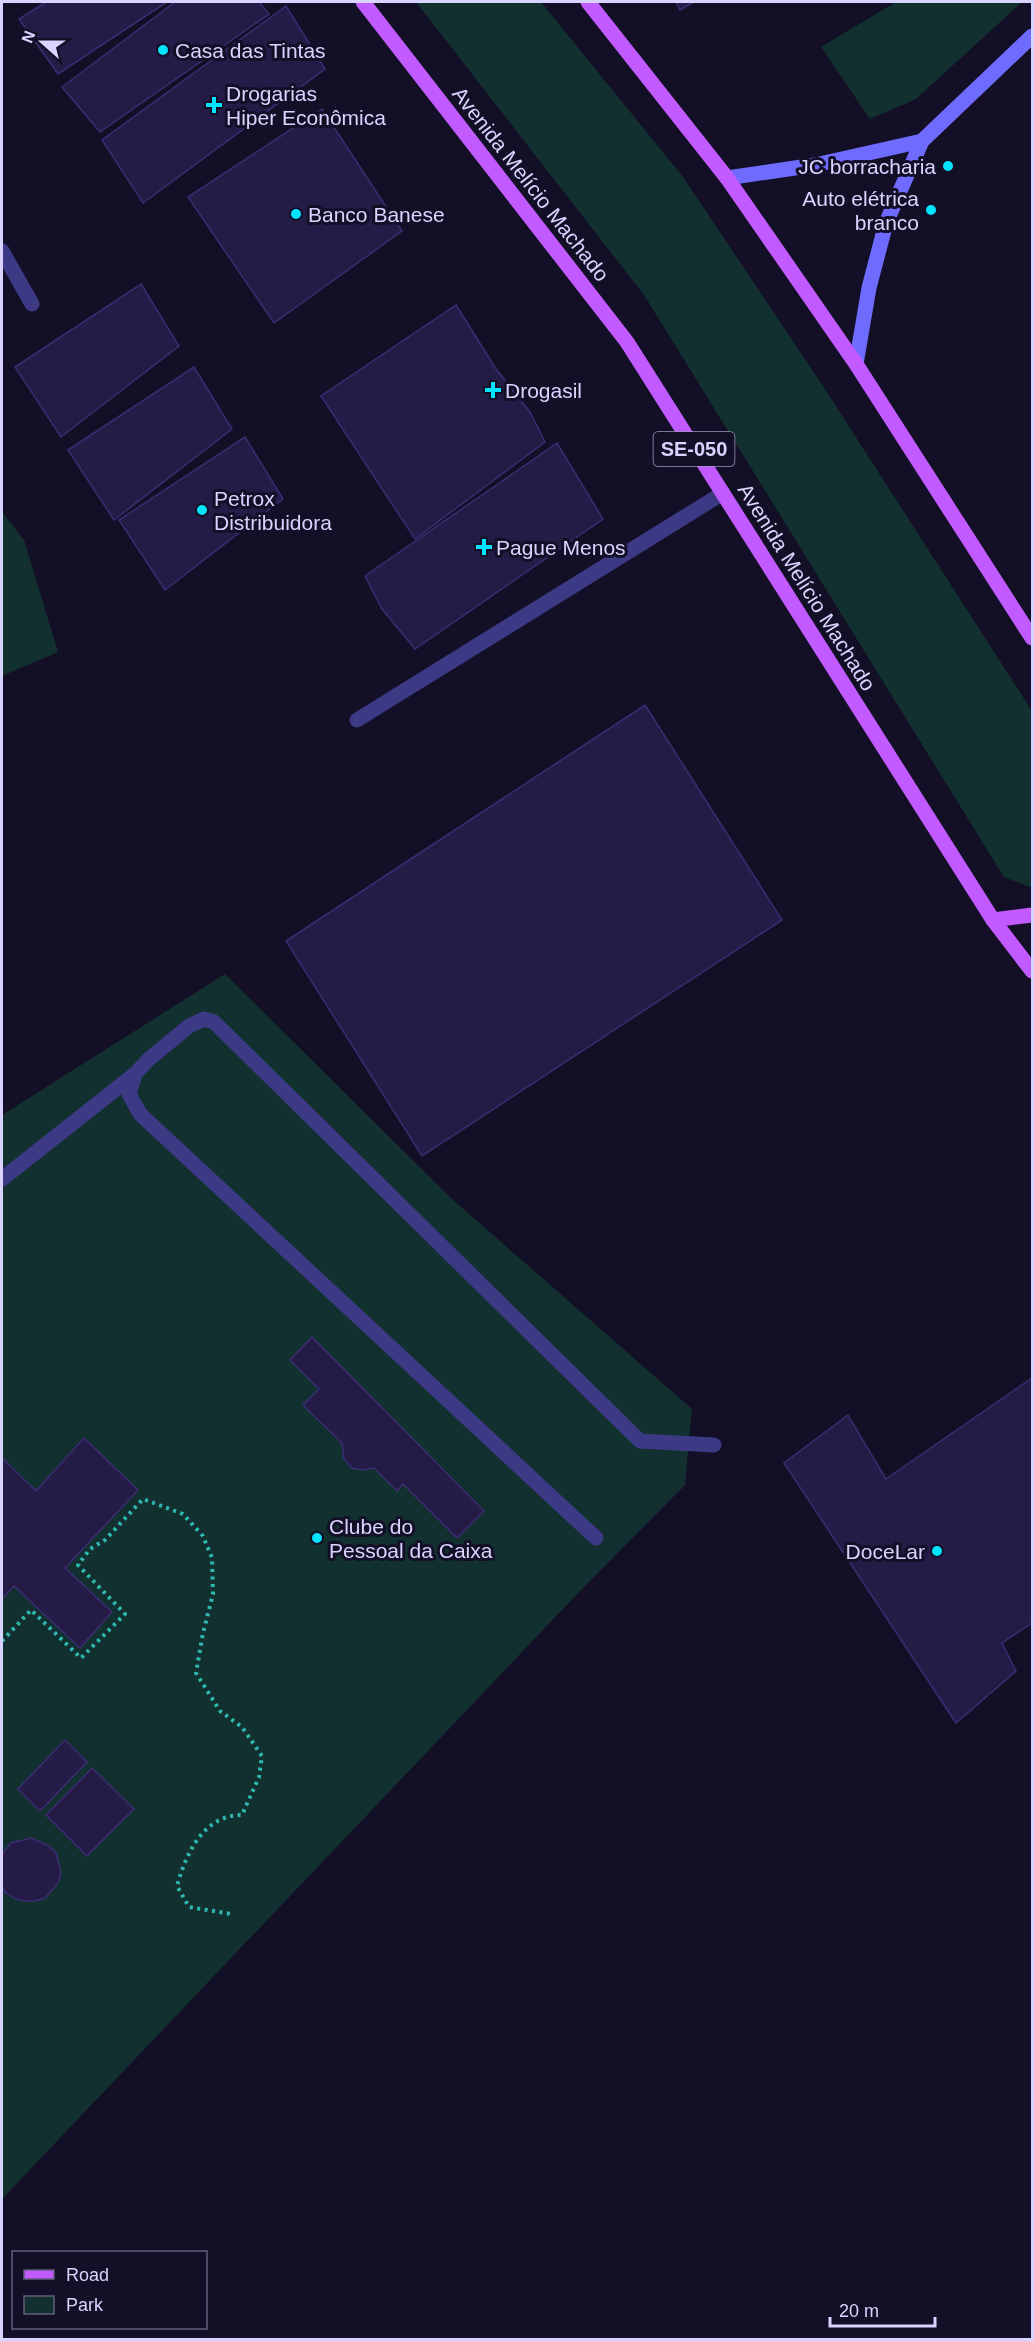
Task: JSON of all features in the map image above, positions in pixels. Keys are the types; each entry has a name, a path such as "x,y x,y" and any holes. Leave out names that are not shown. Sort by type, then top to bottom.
{"main road":[{"name":"Avenida Melício Machado","path":"363,2 627,342 993,920 1032,970"},
{"path":"588,2 727,178 856,364 1032,638"},
{"path":"993,920 1032,915"}],"street":[{"path":"856,364 869,288 886,223 922,141 1032,36"},
{"path":"727,178 815,165 922,141"}],"lane":[{"path":"2,251 32,304"},
{"path":"357,720 723,493"},
{"path":"2,1179 135,1074 189,1026 204,1019 214,1022 640,1441 714,1445"},
{"path":"135,1074 129,1094 140,1114 596,1538"}],"path":[{"path":"2,1641 31,1611 81,1658 125,1614 78,1565 90,1550 105,1540 143,1499 183,1514 203,1536 212,1558 213,1594 196,1673 220,1711 242,1726 262,1756 259,1778 242,1815 229,1815 200,1834 183,1864 177,1886 189,1907 231,1914"}],"green space":[{"path":"416,2 541,2 683,177 823,386 1032,711 1032,888 1004,877 644,295"},
{"path":"896,2 1022,2 916,99 870,119 821,47"},
{"path":"2,512 24,540 58,652 2,676"},
{"name":"Clube do Pessoal da Caixa","path":"225,974 452,1199 692,1409 685,1485 580,1591 2,2199 2,1115"}],"building":[{"path":"46,2 167,2 58,74 19,19"},
{"name":"Casa das Tintas","path":"175,2 259,2 269,14 100,132 62,87"},
{"path":"676,2 694,2 680,10"},
{"name":"Drogarias Hiper Econômica","path":"286,6 325,69 143,203 102,140"},
{"name":"Banco Banese","path":"322,109 402,231 274,323 188,197"},
{"path":"141,284 179,346 61,437 15,367"},
{"path":"456,305 496,369 530,412 545,442 415,539 321,396"},
{"path":"194,367 232,429 114,520 68,450"},
{"name":"Petrox Distribuidora","path":"245,437 283,499 165,590 119,520"},
{"name":"Pague Menos","path":"557,443 603,519 415,649 382,609 365,576"},
{"path":"645,705 782,920 422,1156 286,941"},
{"path":"312,1337 484,1511 457,1538 403,1484 397,1491 374,1468 363,1470 352,1468 344,1459 342,1443 303,1405 319,1389 290,1360"},
{"name":"DoceLar","path":"1032,1378 1032,1623 1002,1643 1016,1671 956,1723 784,1463 848,1415 886,1479"},
{"path":"84,1438 138,1490 65,1568 112,1612 80,1648 14,1586 2,1599 2,1458 36,1491"},
{"path":"65,1740 87,1762 40,1811 18,1789"},
{"path":"92,1768 134,1809 87,1856 46,1815"},
{"path":"31,1838 49,1846 56,1853 61,1873 58,1883 45,1898 24,1901 5,1892 2,1886 2,1854 11,1843"}],"place":[{"name":"Casa das Tintas","path":"163,50"},
{"name":"Drogarias Hiper Econômica","path":"214,105"},
{"name":"JC borracharia","path":"948,166"},
{"name":"Auto elétrica branco","path":"931,210"},
{"name":"Banco Banese","path":"296,214"},
{"name":"Drogasil","path":"493,390"},
{"name":"Petrox Distribuidora","path":"202,510"},
{"name":"Pague Menos","path":"484,547"},
{"name":"Clube do Pessoal da Caixa","path":"317,1538"},
{"name":"DoceLar","path":"937,1551"}]}
